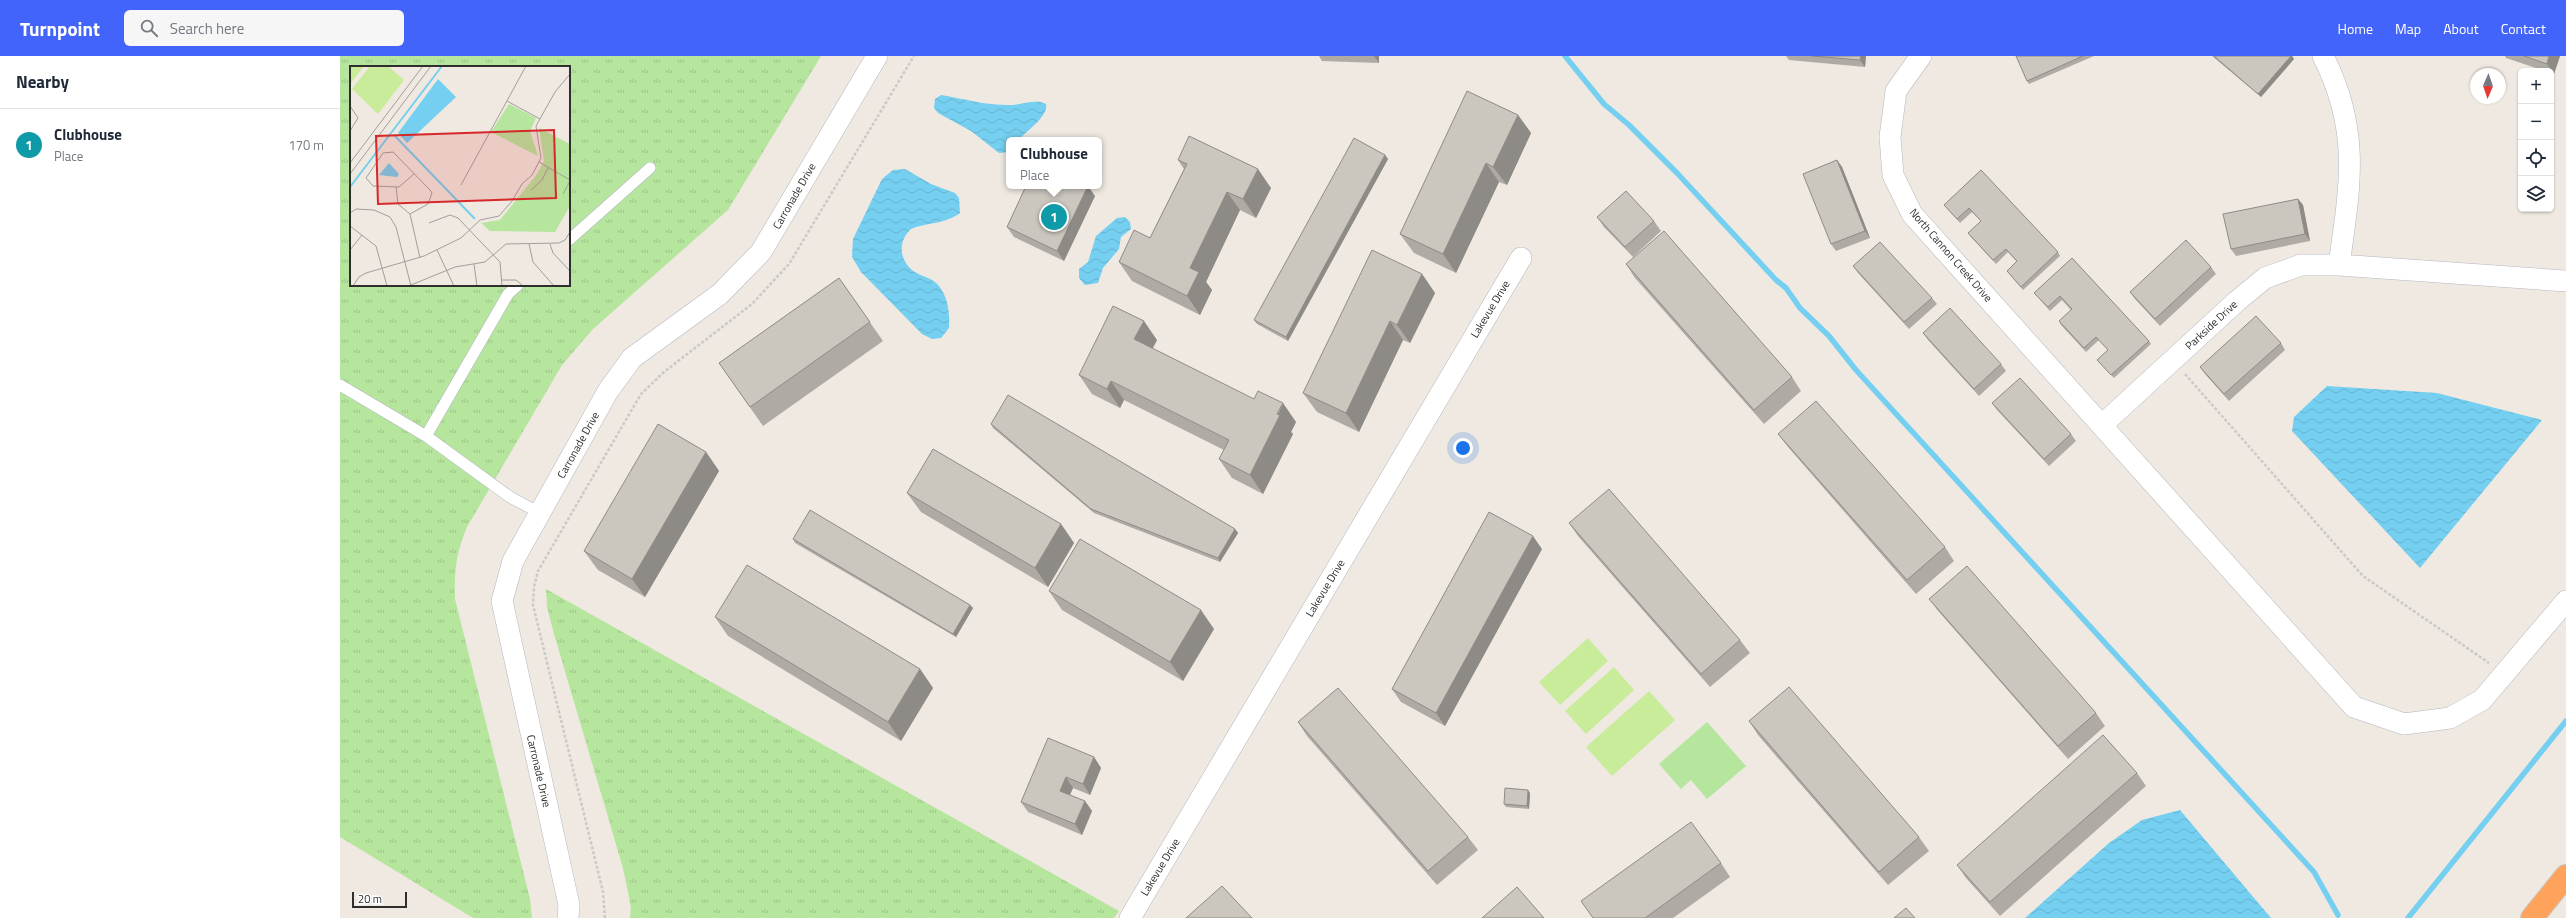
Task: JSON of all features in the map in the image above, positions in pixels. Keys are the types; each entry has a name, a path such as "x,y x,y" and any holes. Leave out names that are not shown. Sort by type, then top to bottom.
{"highway":[{"path":"2532,918 2566,876"}],"street":[{"name":"Carronade Drive","path":"568,918 569,905 502,601 513,561 608,391 632,358 720,294 761,252 877,56"},
{"name":"North Cannon Creek Drive","path":"1921,56 1896,91 1890,137 1893,175 1912,214 2354,707 2404,724 2450,718 2482,700 2566,601"},
{"path":"2323,56 2339,98 2350,141 2351,179 2339,265"},
{"name":"Lakevue Drive","path":"1130,918 1520,258"},
{"name":"Parkside Drive","path":"2102,425 2236,301 2265,278 2301,265 2339,265 2566,281"}],"lane":[{"path":"570,239 650,168"},
{"path":"426,436 508,294 517,286"},
{"path":"340,385 426,436 510,497 540,513"}],"path":[{"path":"605,918 603,892 535,612 534,587 538,571 641,394 664,372 752,304 789,264 914,56"},
{"path":"2173,360 2363,576 2505,674"}],"green space":[{"path":"340,56 821,56 728,210 593,329 562,365 463,536 456,562 455,599 530,899 532,918 473,918 340,837"},
{"path":"546,589 1119,911 1114,918 630,918 631,907 623,868 554,634 547,607"},
{"path":"1588,638 1608,661 1560,705 1539,682"},
{"path":"1614,667 1634,690 1586,734 1565,711"},
{"path":"1649,691 1675,720 1612,776 1586,747"},
{"path":"1707,722 1746,766 1707,799 1691,780 1681,789 1659,764"}],"water":[{"path":"941,95 977,102 1004,105 1038,102 1046,104 1046,109 1037,123 1022,137 1006,137 1006,152 999,153 971,131 938,113 934,108 935,99"},
{"path":"905,169 931,184 955,193 959,198 960,213 954,217 942,221 911,229 902,244 903,255 908,266 915,272 936,283 942,290 949,311 949,328 941,338 932,339 922,334 861,272 852,257 853,239 882,179 893,170"},
{"path":"1125,217 1130,222 1131,229 1121,237 1119,249 1103,268 1098,283 1085,285 1079,278 1079,269 1088,262 1096,236 1117,218"},
{"path":"2327,386 2437,393 2542,420 2420,568 2292,431 2294,417"},
{"path":"2180,810 2271,918 2025,918 2109,843 2142,820"}],"building":[{"path":"1812,56 1861,56 1860,60"},
{"path":"2016,56 2083,56 2027,81"},
{"path":"2214,56 2291,56 2258,94"},
{"path":"2524,56 2549,56 2547,64"},
{"path":"1467,91 1518,115 1493,167 1486,163 1443,254 1400,234"},
{"path":"1189,136 1258,169 1243,199 1227,192 1190,268 1199,272 1187,296 1119,262 1134,230 1150,238 1187,164 1178,160"},
{"path":"1354,138 1385,155 1286,337 1254,320"},
{"path":"1837,160 1865,231 1831,244 1803,174"},
{"path":"1981,170 2058,252 2021,287 2007,271 2017,261 2006,249 1993,260 1968,233 1981,221 1969,208 1957,219 1944,205"},
{"path":"1025,189 1087,189 1057,251 1007,227"},
{"path":"1626,191 1654,221 1625,247 1597,217"},
{"path":"2298,199 2305,234 2231,249 2223,214"},
{"path":"1664,231 1792,377 1754,410 1626,264"},
{"path":"2186,240 2211,267 2155,319 2130,292"},
{"path":"1880,242 1932,298 1904,322 1853,266"},
{"path":"1372,250 1422,274 1397,325 1390,321 1346,413 1303,393"},
{"path":"2072,258 2149,341 2111,375 2097,360 2108,350 2096,337 2084,348 2059,321 2072,309 2060,296 2048,307 2034,293"},
{"path":"839,278 870,322 750,407 719,363"},
{"path":"1113,306 1144,321 1134,339 1254,399 1258,391 1283,403 1277,414 1280,415 1250,475 1219,459 1229,440 1111,381 1107,389 1079,375"},
{"path":"1950,308 2001,364 1974,389 1923,333"},
{"path":"2256,316 2281,343 2224,394 2200,367"},
{"path":"2020,378 2071,434 2044,459 1992,403"},
{"path":"1008,395 1235,529 1218,558 1091,509 991,424"},
{"path":"1816,401 1945,547 1907,580 1778,434"},
{"path":"658,424 706,452 632,579 584,551"},
{"path":"933,449 1061,524 1035,568 907,493"},
{"path":"1609,489 1740,640 1701,674 1569,523"},
{"path":"810,510 970,605 953,634 793,539"},
{"path":"1489,512 1533,536 1436,713 1392,689"},
{"path":"1080,539 1201,610 1170,662 1049,591"},
{"path":"747,565 920,669 888,722 715,617"},
{"path":"1967,566 2096,713 2058,746 1929,599"},
{"path":"1789,687 1919,837 1879,872 1749,721"},
{"path":"1338,688 1468,837 1428,871 1298,722"},
{"path":"2103,735 2137,773 1990,902 1957,865"},
{"path":"1048,738 1094,757 1083,784 1066,777 1060,791 1085,801 1075,824 1021,802"},
{"path":"1505,788 1528,790 1527,806 1504,804"},
{"path":"1691,822 1721,863 1645,918 1593,918 1581,901"},
{"path":"1222,886 1252,918 1186,918"},
{"path":"1517,887 1544,918 1482,918"},
{"path":"1906,908 1915,918 1894,918"}],"waterway":[{"path":"1565,56 1604,104 1629,125 1677,173 1776,280 1786,288 1800,308 1829,336 1856,370 2314,872 2338,915"},
{"path":"2408,918 2566,721"}],"place":[{"name":"Clubhouse","path":"1054,217"}]}
